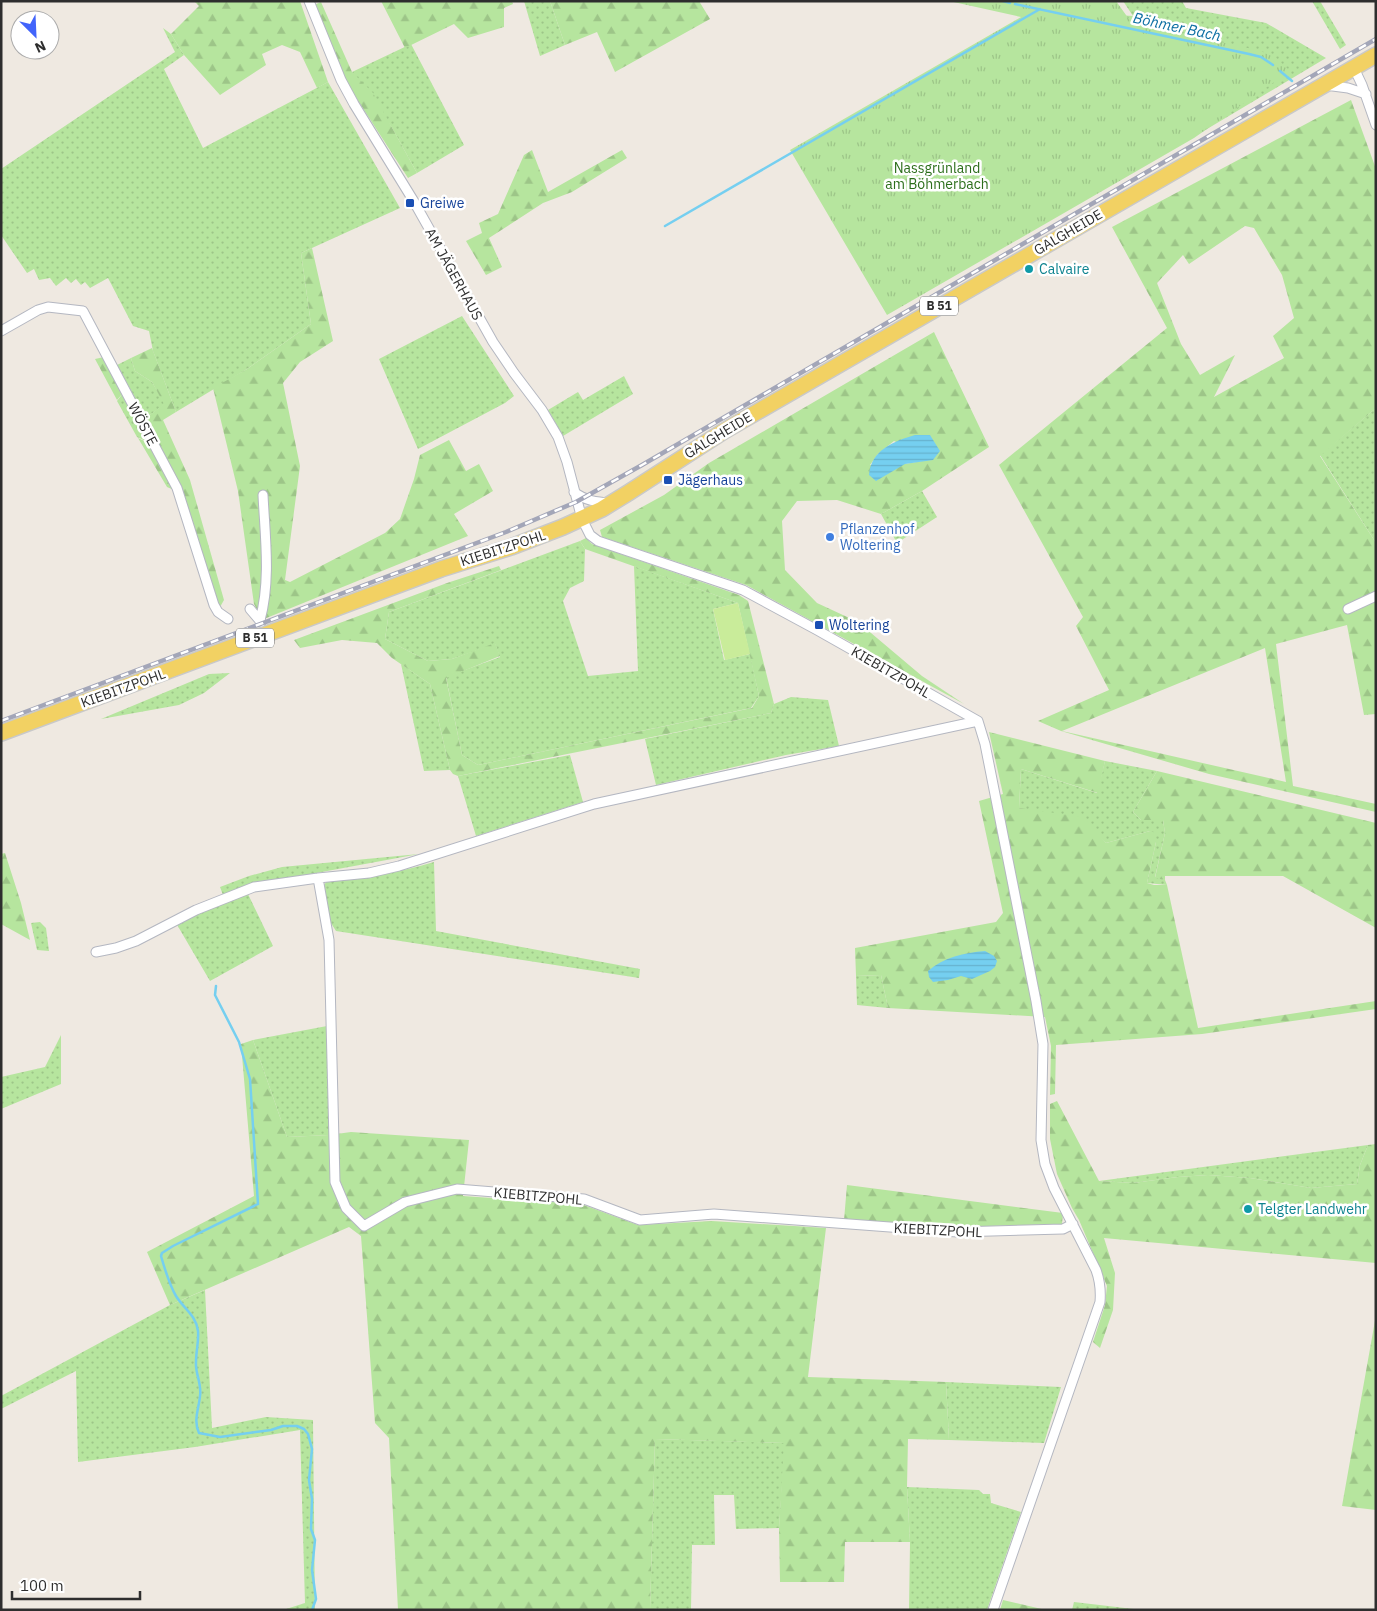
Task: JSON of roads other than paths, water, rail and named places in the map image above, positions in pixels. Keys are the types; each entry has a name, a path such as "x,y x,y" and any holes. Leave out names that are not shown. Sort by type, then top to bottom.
{"main road":[{"name":"GALGHEIDE","path":"582,519 612,503 724,431 1376,55"},
{"name":"KIEBITZPOHL","path":"1,733 441,569 528,541 582,519"}],"street":[{"name":"AM JÄGERHAUS","path":"309,1 341,80 354,104 413,200 492,342 542,410 558,437 567,462 582,519"},
{"path":"1354,68 1366,94 1376,125"},
{"path":"1324,85 1348,88 1366,94"},
{"name":"WÖSTE","path":"1,331 43,308 83,311 177,488 214,605 218,612 228,619"},
{"path":"574,492 583,498 593,501 612,503"},
{"path":"260,620 265,601 266,548 263,495"},
{"name":"KIEBITZPOHL","path":"582,519 590,535 598,541 743,590 978,721"},
{"path":"1348,609 1376,596"},
{"path":"250,608 260,620 267,634"},
{"path":"96,952 136,941 196,910 254,887 369,872 399,866 594,804 978,721 985,744 1036,1001 1043,1054 1041,1140 1045,1164 1054,1188 1096,1270 1100,1282 1100,1302 993,1610"},
{"name":"KIEBITZPOHL","path":"318,878 329,940 335,1182 346,1208 364,1226 405,1202 457,1189 584,1199 640,1220 714,1214 957,1232 1063,1229 1073,1224"}],"water":[{"path":"915,435 930,435 940,451 933,460 905,464 876,481 869,475 874,459 879,453 899,440"},
{"path":"985,951 994,956 997,961 995,967 990,971 972,979 961,976 933,982 929,977 928,971 941,962 962,955"}],"waterway":[{"name":"Böhmer Bach","path":"1003,1 1010,3"},
{"name":"Böhmer Bach","path":"1015,4 1249,54 1261,57 1273,65"},
{"path":"665,226 1040,9"},
{"name":"Böhmer Bach","path":"1280,71 1292,81"},
{"path":"216,986 215,995 239,1042 250,1079 258,1204 173,1246 162,1253 161,1256 167,1277 179,1301 197,1325 196,1366 200,1392 196,1424 199,1433 220,1437 271,1430 283,1426 297,1426 304,1429 308,1434 312,1449 309,1480 312,1499 311,1529 315,1540 312,1570 316,1599 312,1610"}],"railway":[{"path":"1,721 506,532 576,502 1376,39"}],"place":[{"name":"Greiwe","path":"410,203"},
{"name":"Calvaire","path":"1029,269"},
{"name":"Jägerhaus","path":"668,480"},
{"name":"Pflanzenhof Woltering","path":"830,537"},
{"name":"Woltering","path":"819,625"},
{"name":"Telgter Landwehr","path":"1248,1209"}],"park label":[{"name":"Nassgrünland am Böhmerbach","path":"937,176"}]}
